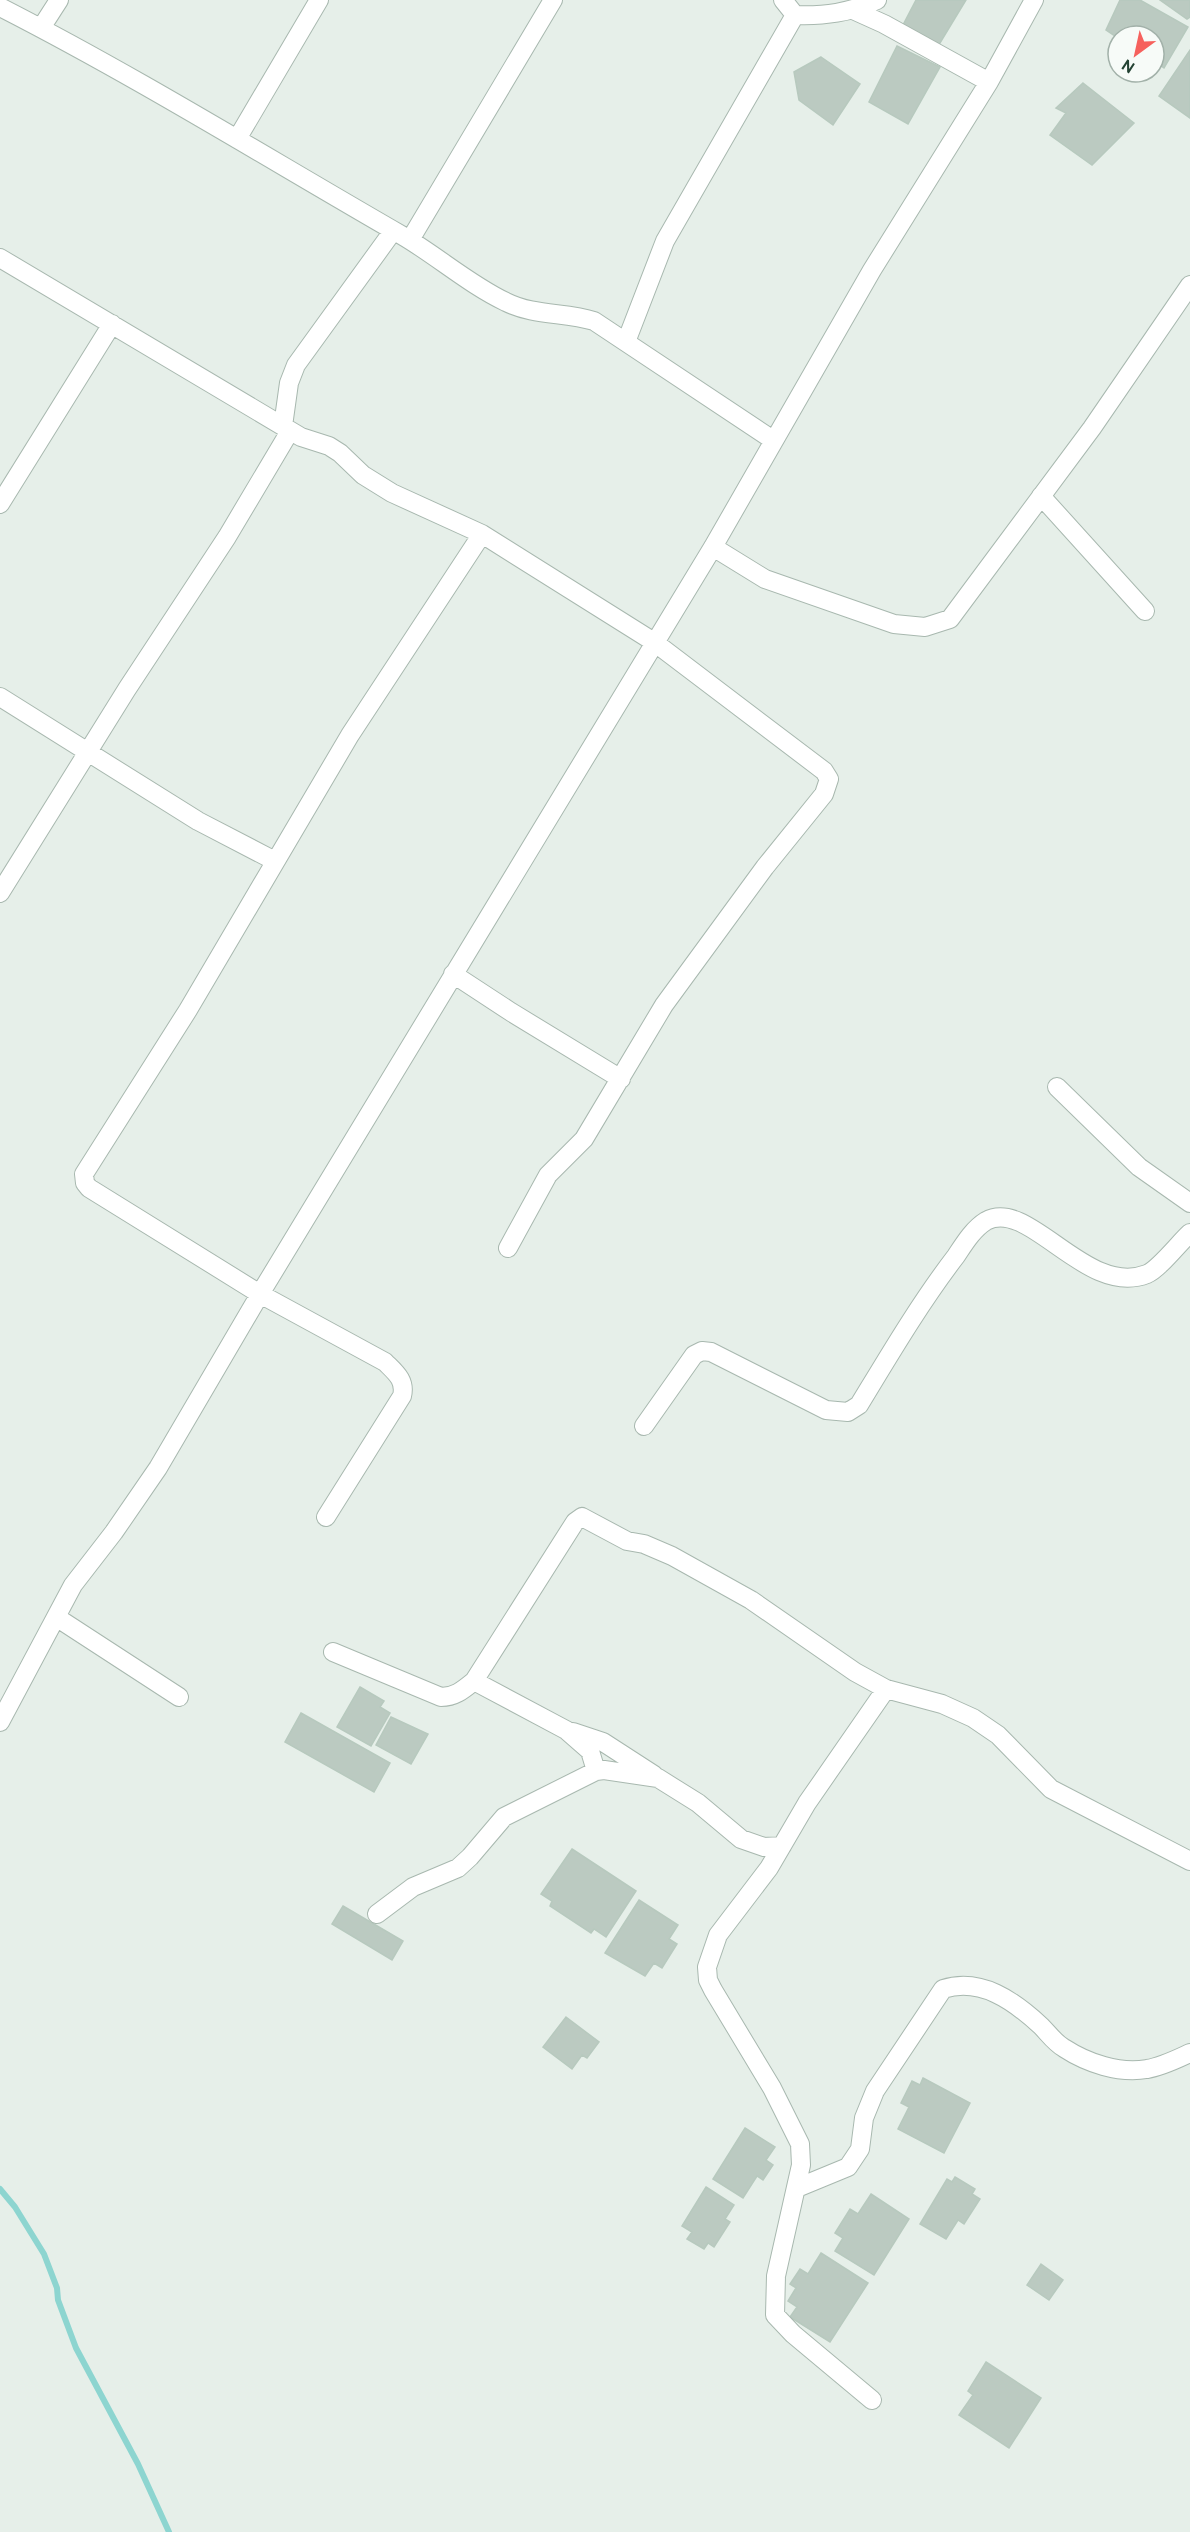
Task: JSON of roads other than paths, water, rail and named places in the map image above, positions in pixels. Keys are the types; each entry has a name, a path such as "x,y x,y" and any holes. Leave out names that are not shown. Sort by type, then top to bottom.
{"street":[{"path":"41,28 59,0"},
{"path":"237,139 319,0"},
{"path":"410,240 553,0"},
{"path":"783,0 795,15"},
{"path":"795,15 831,15 853,10 877,0"},
{"path":"0,1722 73,1585 114,1532 158,1468 260,1294 713,547 872,270 989,81 1034,0"},
{"path":"0,7 237,139 410,240 506,302 552,315 578,316 594,321 773,440"},
{"path":"853,10 885,24 989,81"},
{"path":"626,342 665,241 795,15"},
{"path":"0,893 127,689 227,537 286,428 289,383 296,365 393,231"},
{"path":"0,258 286,428 340,453 363,475 392,493 482,534 654,642 769,727 824,771 829,779 824,794 765,867 664,1005 584,1139 548,1175 508,1248"},
{"path":"713,547 765,579 894,624 925,627 950,619 1092,428 1190,285"},
{"path":"0,504 112,324"},
{"path":"1041,496 1145,610"},
{"path":"326,1518 402,1396 404,1389 400,1377 385,1362 260,1294 89,1188 85,1183 84,1174 175,1030 350,735 482,534"},
{"path":"0,697 198,821 275,861"},
{"path":"453,974 621,1079"},
{"path":"1057,1087 1139,1167 1190,1203"},
{"path":"644,1425 694,1355 702,1351 711,1352 826,1410 848,1412 859,1405 929,1291 972,1234 986,1221 1001,1217 1018,1221 1099,1273 1117,1277 1134,1277 1149,1273 1190,1233"},
{"path":"333,1652 441,1697 450,1697 460,1692 474,1681 575,1522 582,1517 627,1541 672,1556 751,1600 855,1672 886,1689 942,1704 973,1718 998,1735 1052,1788 1190,1861"},
{"path":"56,1617 179,1697"},
{"path":"474,1681 566,1730 603,1742 698,1803 741,1839 764,1847 782,1846"},
{"path":"872,2400 793,2334 775,2315 776,2276 797,2188 801,2165 800,2144 772,2088 713,1990 708,1980 707,1967 718,1935 769,1868 807,1803 886,1689"},
{"path":"566,1730 590,1751 596,1771"},
{"path":"377,1914 413,1887 458,1868 504,1817 596,1771 604,1770 658,1778"},
{"path":"797,2188 849,2167 860,2149 864,2118 875,2091 944,1989 959,1984 978,1986 1016,2004 1062,2047 1088,2061 1117,2068 1147,2069 1190,2054"}],"waterway":[{"path":"0,2189 15,2207 44,2254 76,2348 138,2464 169,2532"}]}
